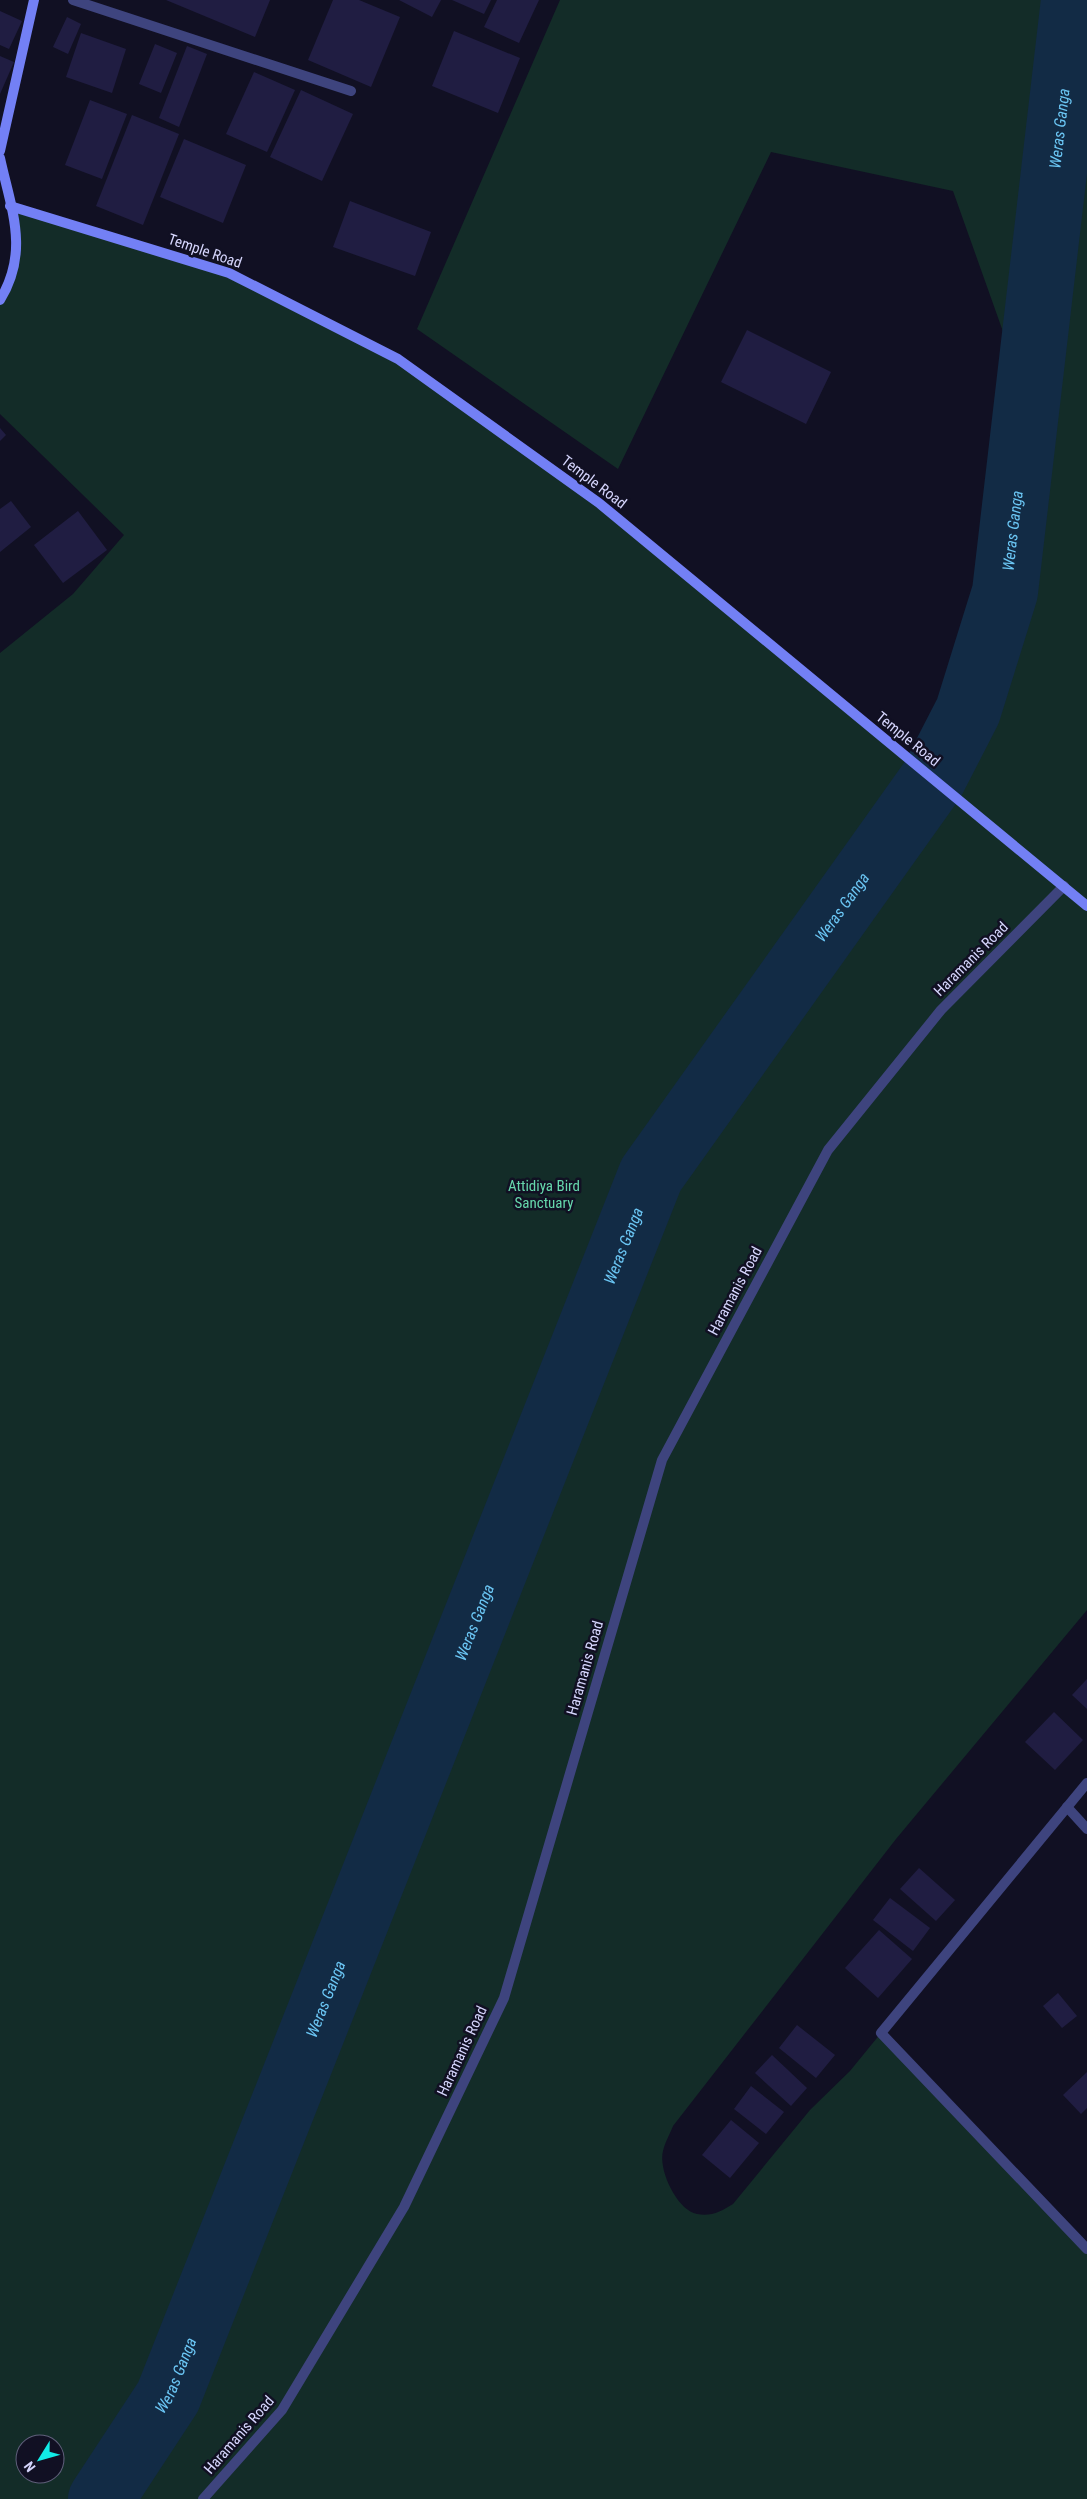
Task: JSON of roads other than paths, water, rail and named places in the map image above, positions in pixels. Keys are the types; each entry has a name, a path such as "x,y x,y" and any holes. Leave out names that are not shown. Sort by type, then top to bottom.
{"street":[{"path":"0,151 34,0"},
{"path":"73,0 351,91"},
{"path":"0,158 18,234 16,260 8,287 0,300"},
{"name":"Temple Road","path":"10,206 229,273 398,359 599,503 1087,906"},
{"name":"Haramanis Road","path":"203,2499 282,2410 404,2207 504,1998 662,1460 689,1408 828,1150 941,1010 1064,886"},
{"path":"1087,1784 881,2032 1087,2249"},
{"path":"1067,1807 1087,1829"}],"waterway":[{"name":"Weras Ganga","path":"101,2499 168,2397 651,1175 933,779 968,711 1005,592 1074,0"}],"park label":[{"name":"Attidiya Bird Sanctuary","path":"544,1194"}]}
